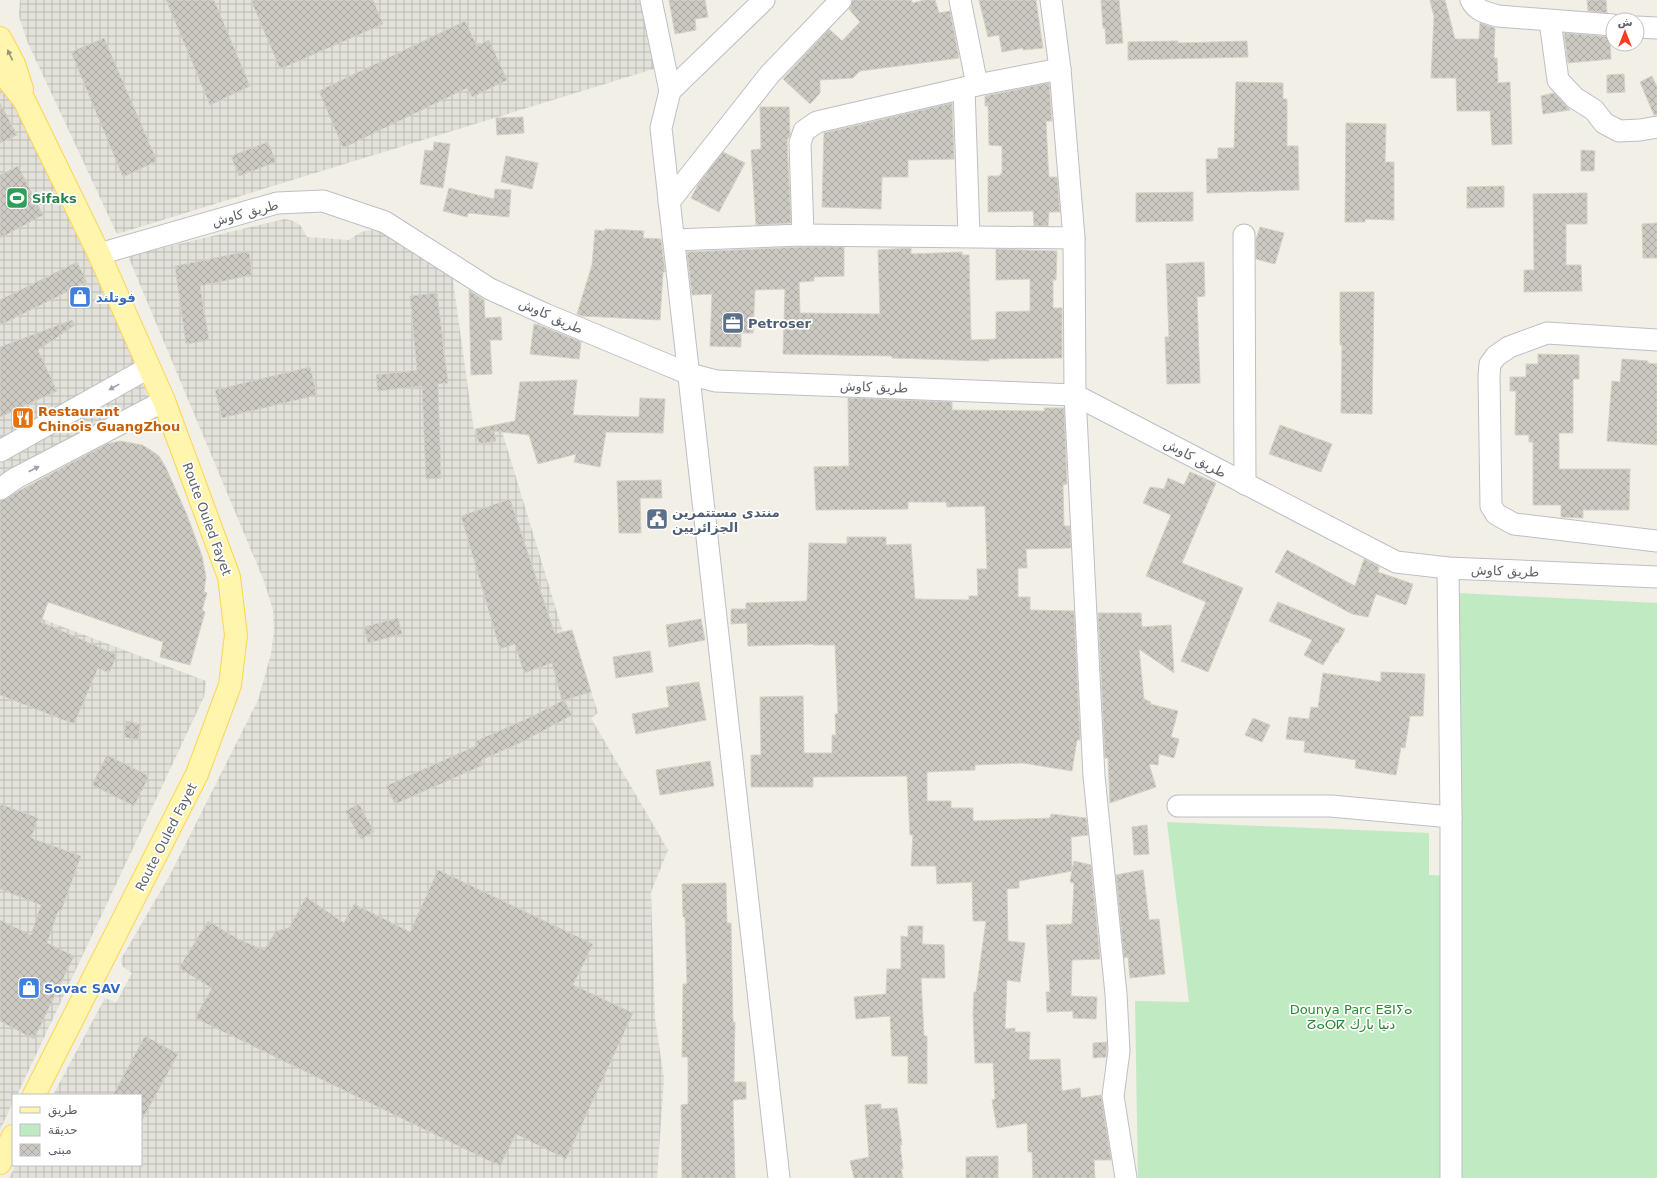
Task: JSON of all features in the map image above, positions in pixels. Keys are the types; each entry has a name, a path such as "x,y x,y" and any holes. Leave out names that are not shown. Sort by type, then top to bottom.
{"main road":[{"path":"0,38 14,64 24,100"},
{"path":"0,70 24,100"},
{"name":"Route Ouled Fayet","path":"24,100 99,254 148,368 164,401 229,576 236,635 230,685 198,774 35,1094"},
{"path":"0,1163 12,1138"}],"street":[{"path":"651,0 670,91 661,128 779,1178"},
{"path":"670,91 764,0"},
{"path":"960,0 970,86 969,236"},
{"path":"1051,0 1060,69 1074,238 1075,395 1094,776 1116,994 1119,1052 1114,1096 1126,1178"},
{"path":"1471,0 1473,4 1482,12 1498,16 1605,24"},
{"path":"669,202 770,74 830,3"},
{"path":"1550,20 1558,80 1575,98 1594,110 1604,123 1619,131 1640,130 1657,127"},
{"path":"1645,27 1657,28"},
{"path":"803,235 800,143 804,131 817,122 970,86 1060,69"},
{"name":"طريق كاوش","path":"99,254 277,203 323,201 384,222 490,289 545,314 689,374 716,381 1075,395 1396,562 1448,568 1657,577"},
{"path":"674,240 803,235 1074,238"},
{"path":"1244,235 1245,484"},
{"path":"1657,340 1547,333 1509,347 1496,356 1490,364 1489,376 1491,506 1496,514 1514,524 1657,541"},
{"path":"0,451 148,368"},
{"path":"0,488 16,478 164,401"},
{"path":"1448,568 1451,817 1451,1178"},
{"path":"1178,806 1331,806 1451,817"}],"shaded area":[{"path":"20,0 644,0 660,67 117,234 27,41 19,16"},
{"path":"0,79 4,83 129,344 156,419 113,435 0,497"},
{"path":"285,219 300,225 307,237 349,240 361,232 371,230 380,232 390,236 452,274 474,431 501,428 563,632 572,630 598,713 591,718 668,850 651,892 655,1018 664,1079 657,1178 9,1178 15,1166 142,1166 142,1094 54,1094 105,998 116,1003 132,973 122,966 121,959 170,875 258,700 271,654 274,630 273,610 264,581 128,256"},
{"path":"0,603 206,681 204,697 17,1094 12,1094 12,1104 0,1130"}],"green space":[{"name":"Dounya Parc ⴹⵓⵏⵢⴰ ⵒⴰⵔⴽ دنيا بارك","path":"1458,593 1657,603 1657,1178 1138,1178 1135,1001 1189,1002 1167,822 1429,833 1429,875 1462,876"}],"building":[{"path":"166,0 214,0 250,86 210,105"},
{"path":"251,0 373,0 383,24 280,69"},
{"path":"669,0 705,0 708,17 695,19 696,30 675,34"},
{"path":"853,0 911,0 913,3 924,0 935,0 939,13 950,11 959,58 860,71 853,78 820,80 820,93 810,104 783,79 829,29 842,41 860,22 849,9"},
{"path":"979,0 1036,0 1043,48 1023,50 1023,48 1002,52 999,35 988,37"},
{"path":"1101,0 1119,0 1123,43 1106,44"},
{"path":"1430,0 1445,0 1455,39 1479,39 1480,23 1495,28 1494,58 1497,58 1498,83 1510,82 1512,144 1492,145 1490,111 1457,111 1456,78 1431,78 1434,17"},
{"path":"1587,0 1606,0 1607,12 1588,11"},
{"path":"465,21 477,46 489,40 507,80 472,97 467,88 343,148 319,91"},
{"path":"1564,33 1605,37 1605,52 1611,52 1611,59 1568,63"},
{"path":"104,38 157,161 123,177 71,52"},
{"path":"1178,41 1178,43 1247,41 1248,57 1128,60 1128,42"},
{"path":"1624,74 1625,92 1607,93 1607,75"},
{"path":"1652,76 1657,87 1657,115 1654,115 1640,82"},
{"path":"1236,82 1283,83 1283,99 1287,99 1287,146 1298,146 1299,190 1207,193 1206,159 1218,159 1218,148 1234,148"},
{"path":"1049,83 1052,121 1046,121 1049,177 1057,177 1060,212 1049,212 1048,226 1034,226 1033,211 988,212 988,176 1000,176 1000,174 1002,174 1002,146 989,145 988,106 985,106 985,96"},
{"path":"1554,93 1570,110 1543,114 1541,96"},
{"path":"0,103 17,135 0,143"},
{"path":"952,103 954,159 908,160 908,177 882,177 881,209 822,207 824,133"},
{"path":"760,107 789,107 790,136 787,140 791,223 756,225 751,150 761,149"},
{"path":"523,117 524,133 497,135 496,118"},
{"path":"1346,123 1386,124 1385,162 1394,162 1394,220 1365,219 1365,222 1345,222"},
{"path":"268,142 276,162 239,176 231,156"},
{"path":"434,142 450,144 443,188 420,184 425,150 433,151"},
{"path":"1581,150 1595,151 1594,171 1581,171"},
{"path":"723,152 745,163 719,212 691,198 699,183"},
{"path":"506,156 538,163 532,189 501,182"},
{"name":"Sifaks","path":"18,166 43,215 0,238 0,175"},
{"path":"1504,186 1504,207 1467,208 1467,187"},
{"path":"449,188 494,199 495,189 511,190 509,217 468,213 467,217 443,211"},
{"path":"1193,192 1193,221 1136,222 1136,193"},
{"path":"1587,193 1587,224 1566,224 1566,265 1581,265 1582,291 1524,292 1524,270 1534,270 1533,194"},
{"path":"1657,223 1657,258 1643,258 1642,224"},
{"path":"1260,227 1284,233 1275,264 1256,259 1256,239"},
{"path":"605,229 644,231 643,238 661,239 665,272 663,272 660,320 582,316 577,314 592,265 595,230 605,231"},
{"path":"803,247 844,247 844,276 814,277 814,281 799,282 800,313 880,314 878,250 911,248 911,254 962,252 962,255 969,255 971,340 996,339 996,312 1030,311 1030,279 996,280 996,249 1057,251 1056,280 1053,280 1053,308 1062,308 1062,358 989,359 989,361 892,358 892,356 783,354 785,289 755,290 753,333 741,333 741,347 710,346 712,294 692,295 687,252"},
{"path":"249,251 252,275 200,286 209,340 186,344 175,266"},
{"path":"77,262 87,282 0,325 0,300"},
{"path":"1204,262 1205,296 1197,297 1200,383 1167,384 1165,337 1169,337 1166,264"},
{"path":"469,290 484,300 485,318 501,317 502,340 490,340 492,374 471,375"},
{"path":"1340,292 1374,292 1372,414 1341,413 1342,345 1340,345"},
{"path":"437,293 448,383 438,384 441,478 426,479 422,386 378,391 376,375 417,370 410,296"},
{"path":"72,320 75,325 38,350 57,391 0,417 0,347"},
{"path":"534,324 581,342 579,359 530,354"},
{"path":"1538,354 1579,355 1579,379 1573,379 1573,433 1559,433 1559,469 1630,469 1629,510 1583,510 1583,518 1561,517 1561,505 1533,505 1533,442 1529,442 1529,435 1515,435 1516,391 1510,391 1510,377 1526,377 1526,364 1538,364"},
{"path":"1622,359 1648,361 1648,363 1657,364 1657,445 1607,441 1612,381 1620,382"},
{"path":"310,367 317,395 222,418 215,390"},
{"path":"577,380 573,415 639,417 640,398 665,399 663,433 606,432 600,467 574,462 576,454 538,464 529,435 494,431 496,441 479,444 475,429 515,421 520,382"},
{"path":"848,398 952,402 952,410 1045,411 1044,408 1064,408 1067,484 1063,485 1064,526 1070,526 1071,548 1026,549 1027,568 1018,568 1018,597 1030,597 1030,610 1074,611 1080,740 1077,740 1072,771 1023,763 975,765 975,770 927,772 927,801 951,801 951,808 973,808 973,821 1050,818 1051,814 1086,818 1088,835 1071,837 1072,871 1019,881 1019,888 1007,889 1008,941 1025,943 1020,982 1007,980 1005,1029 1015,1028 1015,1032 1030,1032 1029,1060 1060,1059 1062,1091 1080,1088 1081,1098 1101,1095 1111,1160 1094,1160 1095,1178 1033,1178 1032,1152 1028,1152 1027,1123 997,1128 992,1100 995,1099 993,1063 975,1063 973,1014 974,992 976,992 986,921 973,921 972,882 937,884 936,866 911,866 913,835 910,835 907,776 813,777 813,787 751,787 751,755 761,755 760,697 803,696 804,753 832,753 832,735 836,735 835,714 838,714 835,645 813,644 748,646 747,623 731,624 731,609 746,609 746,603 807,601 809,543 847,544 847,537 886,537 886,545 911,544 915,599 969,600 969,596 978,596 977,569 987,569 985,506 947,507 946,502 908,502 908,509 816,510 814,467 849,466"},
{"path":"1280,425 1332,444 1321,472 1269,454"},
{"path":"120,441 142,445 159,456 166,468 187,515 202,556 206,577 204,592 207,593 202,610 205,612 190,665 160,657 163,642 48,602 41,622 117,655 109,673 98,668 74,724 0,695 0,501 107,444"},
{"path":"1190,472 1216,483 1182,563 1243,588 1208,672 1181,661 1206,602 1146,576 1171,515 1143,503 1150,487 1164,489 1168,478 1184,485"},
{"path":"661,480 662,498 640,498 641,533 619,533 617,481"},
{"path":"510,499 555,634 572,630 591,692 562,701 552,663 524,673 515,644 500,649 461,516"},
{"path":"1287,550 1355,586 1364,559 1379,567 1378,572 1413,584 1406,605 1376,594 1368,617 1352,614 1275,572"},
{"path":"1278,602 1345,629 1338,643 1336,643 1323,665 1304,655 1312,640 1269,621"},
{"path":"1098,613 1141,613 1142,627 1171,625 1174,673 1139,649 1144,699 1151,702 1150,704 1178,711 1171,737 1179,739 1174,758 1159,754 1158,765 1149,764 1156,787 1110,803 1108,758 1105,758"},
{"path":"398,618 402,634 368,643 364,627"},
{"path":"701,619 705,640 669,647 666,625"},
{"path":"650,651 653,672 616,678 613,657"},
{"path":"1381,672 1425,674 1423,716 1410,716 1405,748 1401,747 1396,775 1355,768 1356,760 1304,752 1305,741 1286,739 1289,717 1309,719 1311,707 1318,708 1323,673 1381,682"},
{"path":"699,682 706,720 636,734 632,714 669,707 666,687"},
{"path":"564,700 572,715 520,743 481,760 483,765 395,804 386,786 478,745 476,741 531,717"},
{"path":"1253,718 1270,725 1262,742 1245,735"},
{"path":"126,721 141,724 138,740 123,737"},
{"path":"107,755 149,776 134,806 92,785"},
{"path":"710,761 714,786 660,795 656,770"},
{"path":"0,804 38,818 31,838 81,856 61,911 58,911 47,943 74,956 34,1039 0,1021 0,920 31,935 41,905 0,889"},
{"path":"359,804 374,832 361,839 345,811"},
{"path":"1147,825 1149,854 1134,855 1132,827"},
{"path":"1074,861 1091,865 1100,959 1072,960 1071,996 1097,997 1096,1019 1073,1018 1073,1011 1047,1012 1046,992 1050,992 1046,925 1072,924 1074,883 1070,882"},
{"path":"438,870 593,944 573,985 633,1013 566,1159 516,1134 500,1166 195,1018 212,988 179,968 208,921 238,939 264,950 276,931 289,928 306,897 344,923 354,904 410,932"},
{"path":"1143,870 1149,920 1159,919 1165,974 1130,978 1128,957 1124,958 1116,875"},
{"path":"726,883 727,923 731,923 733,1022 735,1022 734,1082 746,1082 746,1099 733,1100 735,1178 682,1178 681,1105 688,1104 688,1057 682,1057 683,984 687,984 685,917 683,917 682,884"},
{"path":"908,926 923,926 922,944 944,945 945,978 921,978 924,1036 927,1036 927,1084 908,1083 908,1056 892,1056 890,1016 856,1019 854,997 886,994 887,969 901,969 901,936 908,937"},
{"path":"145,1036 178,1054 142,1120 142,1094 114,1094"},
{"path":"1107,1042 1106,1057 1093,1058 1093,1043"},
{"path":"881,1104 881,1109 897,1108 902,1145 900,1145 903,1178 854,1178 850,1161 869,1157 865,1105"},
{"path":"998,1156 998,1178 966,1178 966,1157"}],"place":[{"name":"Sifaks","path":"17,198"},
{"name":"فوتلند","path":"80,297"},
{"name":"Petroser","path":"733,323"},
{"name":"Restaurant Chinois GuangZhou","path":"23,418"},
{"name":"منتدى مستتمرين الجزائريين","path":"657,519"},
{"name":"Sovac SAV","path":"29,988"}]}
